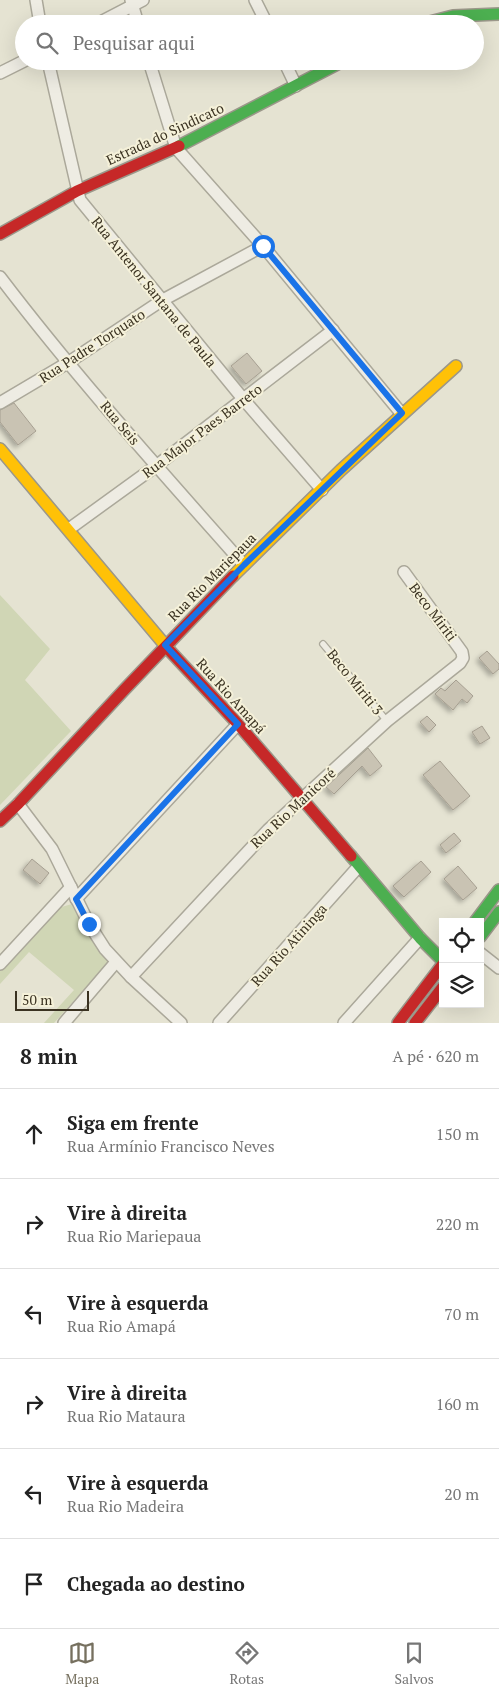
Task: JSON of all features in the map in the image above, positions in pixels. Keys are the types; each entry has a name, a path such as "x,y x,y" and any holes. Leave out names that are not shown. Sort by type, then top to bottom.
{"street":[{"path":"36,0 38,15"},
{"path":"255,0 262,15"},
{"path":"112,15 136,2 137,15"},
{"path":"476,15 499,14"},
{"path":"0,73 15,66"},
{"name":"Rua Antenor Santana de Paula","path":"50,70 77,191 85,208 244,400 322,490"},
{"path":"152,70 176,148 263,246 402,413"},
{"path":"288,70 296,86"},
{"name":"Estrada do Sindicato","path":"0,234 77,191 176,148 326,70"},
{"name":"Rua Padre Torquato","path":"0,403 68,362 161,301 263,246"},
{"name":"Rua Seis","path":"0,277 68,362 156,466 244,565"},
{"name":"Rua Major Paes Barreto","path":"69,529 244,400 333,330"},
{"name":"Rua Rio Mariepaua","path":"0,821 18,804 165,645 244,565 402,413 456,366"},
{"name":"Rua Rio Amapá","path":"0,449 165,645 238,724 439,959"},
{"name":"Beco Miriti","path":"404,572 462,652"},
{"name":"Rua Rio Manicoré","path":"131,977 268,830 387,721 460,663 464,658 462,652"},
{"path":"76,899 238,724"},
{"path":"18,804 52,848 89,924 116,962 181,1023"},
{"name":"Rua Rio Atininga","path":"219,1023 359,866"},
{"path":"0,964 71,887"},
{"path":"478,918 499,890"},
{"path":"484,932 499,912"},
{"path":"344,1023 420,938"},
{"path":"484,956 499,968"},
{"path":"64,1023 116,962"},
{"path":"398,1023 439,968"},
{"path":"415,1023 439,992"}],"lane":[{"name":"Beco Miriti 3","path":"324,644 387,721"}],"green space":[{"path":"0,595 50,649 25,680 71,731 0,805"},
{"path":"72,904 111,959 54,1023 44,1023 74,990 29,952 0,984 0,970 58,908"}],"building":[{"path":"247,353 262,371 246,384 231,366"},
{"path":"14,403 36,431 18,445 0,422 0,410"},
{"path":"487,651 499,664 499,669 493,674 479,658"},
{"path":"456,680 473,696 467,703 462,699 453,710 435,694 441,688 445,691"},
{"path":"427,716 436,725 429,732 420,722"},
{"path":"482,726 490,738 480,744 472,732"},
{"path":"368,748 382,766 370,776 362,766 334,794 326,787"},
{"path":"440,761 470,796 453,810 423,775"},
{"path":"454,833 461,841 446,853 440,845"},
{"path":"32,859 49,873 40,884 23,870"},
{"path":"421,861 431,872 404,897 393,886"},
{"path":"458,866 477,888 463,900 444,879"}],"traffic: fast":[{"path":"476,15 499,14"},
{"path":"179,146 326,70"},
{"path":"351,856 420,938 439,957"},
{"path":"478,918 499,890"},
{"path":"484,932 499,912"}],"traffic: slow":[{"path":"233,576 341,470 456,366"},
{"path":"0,449 170,651"}],"traffic: jam":[{"path":"0,234 77,191 179,146"},
{"path":"0,821 233,576"},
{"path":"170,651 238,724 351,856"},
{"path":"398,1023 439,969"},
{"path":"415,1023 439,992"}],"route":[{"path":"89,924 76,899 238,724 165,645 244,565 402,413 263,246"}]}
